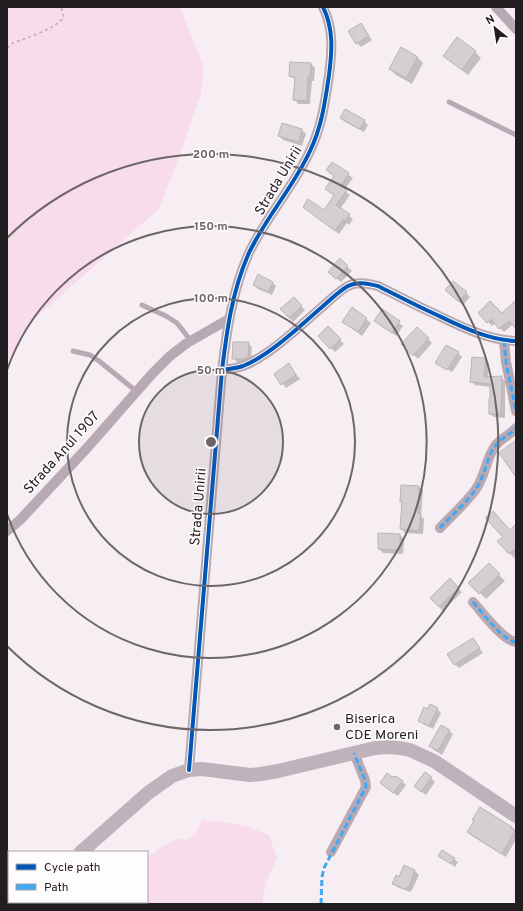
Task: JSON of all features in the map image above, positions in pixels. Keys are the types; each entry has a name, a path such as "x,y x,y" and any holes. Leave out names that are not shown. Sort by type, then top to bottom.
{"main road":[{"path":"82,851 148,793 172,776 189,770 202,769 250,775 261,774 278,772 375,748 387,747 400,748 420,754 434,761 516,816"}],"street":[{"name":"Strada Unirii","path":"189,770 222,370 229,319 233,298 249,254 258,236 307,158 318,133 323,116 332,53 330,27 324,7"},
{"path":"496,7 516,29"},
{"path":"222,370 241,367 254,362 294,331 340,291 349,285 359,283 378,286 462,327 485,336 504,341 516,341"},
{"name":"Strada Anul 1907","path":"7,531 20,520 77,459 136,391 170,356 192,340 229,319"},
{"path":"504,341 506,362 516,411"},
{"path":"440,528 476,489 495,446 516,428"},
{"path":"473,602 503,635 516,642"},
{"path":"332,852 366,787 354,753"}],"lane":[{"path":"449,102 516,135"},
{"path":"142,305 177,323 192,340"},
{"path":"73,351 90,355 99,360 136,391"}],"path":[{"path":"7,48 13,43 54,26 61,21 64,17 61,7"}],"shaded area":[{"path":"7,7 180,7 204,68 201,93 177,163 159,209 32,321 7,362"},
{"path":"202,820 236,824 269,835 277,858 266,883 262,904 85,904 148,903 148,857 158,849 177,839 187,840 195,834"}],"building":[{"path":"361,23 369,36 356,44 348,31"},
{"path":"457,37 476,51 462,70 443,56"},
{"path":"401,47 418,57 406,78 389,69"},
{"path":"290,62 311,63 310,77 308,77 307,101 293,100 295,77 289,76"},
{"path":"345,109 365,120 360,129 340,118"},
{"path":"282,123 302,129 299,142 278,136"},
{"path":"332,162 349,173 341,186 347,190 336,205 350,214 345,221 343,220 335,231 303,207 308,199 324,210 334,195 325,189 334,176 326,170"},
{"path":"340,258 348,266 336,279 328,272"},
{"path":"258,274 273,282 268,292 253,285"},
{"path":"453,281 467,292 459,302 445,290"},
{"path":"294,297 302,306 289,318 280,309"},
{"path":"516,300 516,329 509,321 499,329 491,319 487,323 478,313 490,301 502,313"},
{"path":"352,307 367,318 358,332 342,322"},
{"path":"382,309 400,321 392,333 374,321"},
{"path":"328,326 341,339 330,349 318,336"},
{"path":"417,327 429,338 413,356 401,344"},
{"path":"233,342 249,342 248,357 242,359 232,359"},
{"path":"446,345 459,352 447,370 435,363"},
{"path":"472,357 486,358 484,377 502,376 501,414 489,414 490,384 470,382"},
{"path":"289,363 296,375 281,385 274,374"},
{"path":"516,440 516,477 499,453"},
{"path":"401,485 419,486 418,513 421,514 419,531 400,529 402,502 400,502"},
{"path":"493,511 510,530 516,524 516,548 509,554 497,541 503,537 485,518"},
{"path":"378,533 400,534 400,550 378,549"},
{"path":"489,563 500,574 479,594 468,583"},
{"path":"450,578 459,588 439,607 430,598"},
{"path":"473,638 480,648 454,665 447,654"},
{"path":"430,704 438,708 429,726 418,721 424,707 427,709"},
{"path":"441,725 450,730 438,751 429,746"},
{"path":"425,772 432,777 421,792 414,786"},
{"path":"387,773 392,777 396,776 403,781 393,793 380,783"},
{"path":"480,807 512,827 511,829 515,831 502,854 467,832"},
{"path":"442,850 455,858 451,864 438,856"},
{"path":"404,865 415,870 409,887 405,889 392,884 396,875 399,877"}],"marked path":[{"path":"504,341 506,362 516,411"},
{"path":"440,528 464,504 476,489 482,479 495,446 516,428"},
{"path":"473,602 499,632 505,637 516,642"},
{"path":"321,904 322,877 324,868 366,787 365,780 354,753"}],"cycle path":[{"path":"189,770 222,370 228,326 234,297 242,269 248,255 262,228 296,178 310,151 317,132 326,95 331,49 331,32 327,15 323,7"},
{"path":"222,370 243,366 274,348 341,290 352,284 363,283 378,286 430,312 475,332 495,338 516,341"}],"place":[{"name":"Biserica CDE Moreni","path":"337,727"}]}
